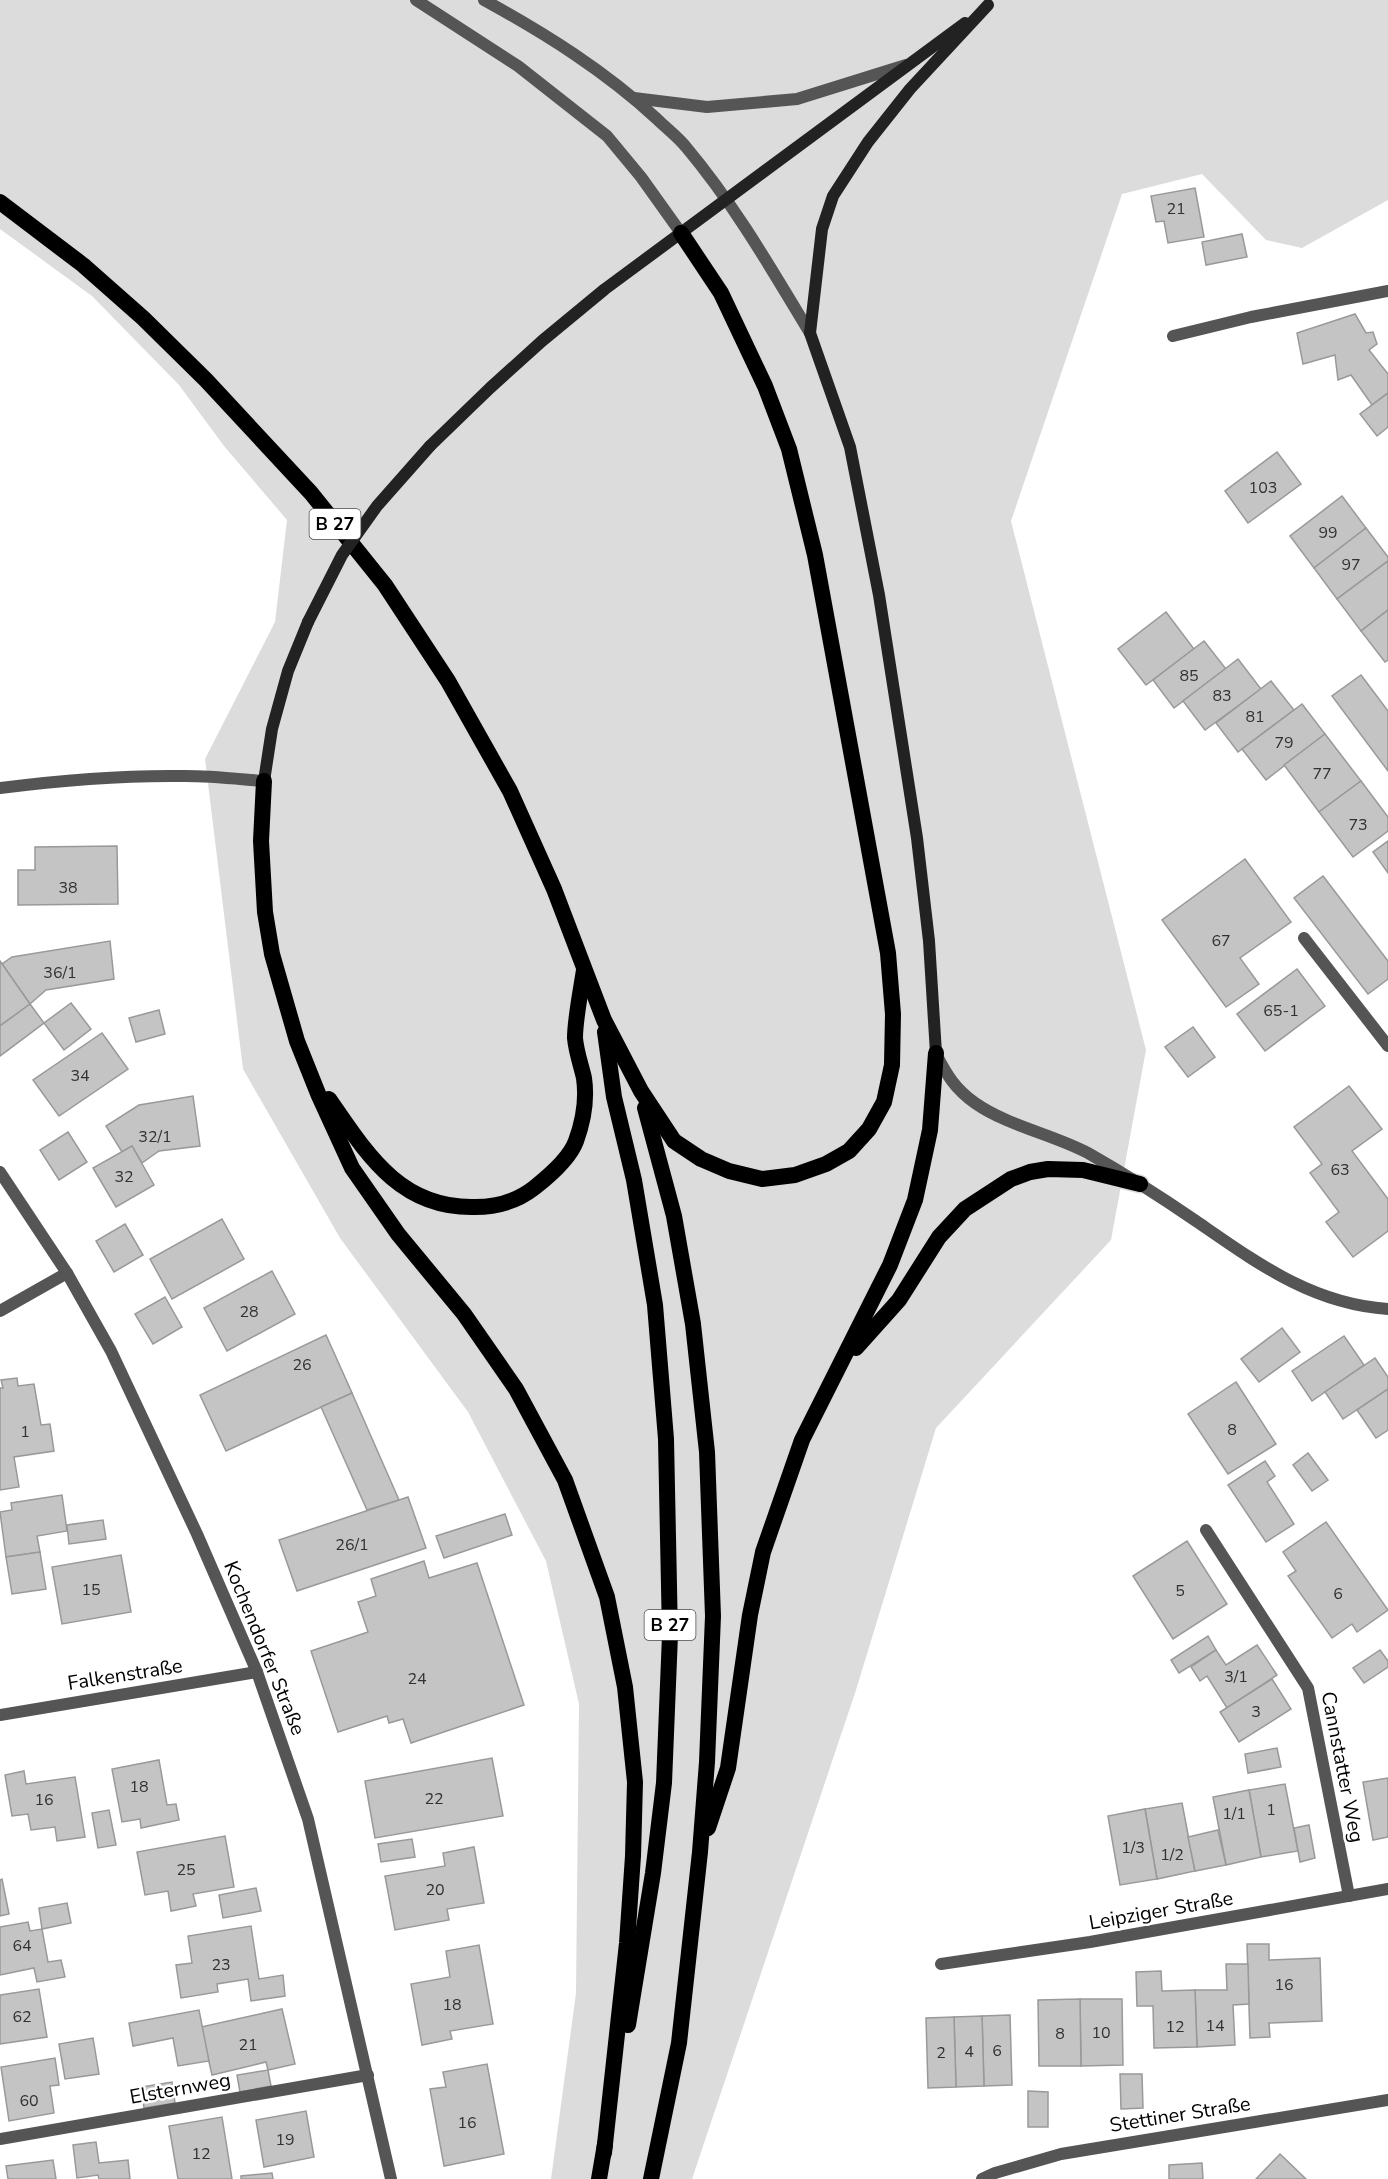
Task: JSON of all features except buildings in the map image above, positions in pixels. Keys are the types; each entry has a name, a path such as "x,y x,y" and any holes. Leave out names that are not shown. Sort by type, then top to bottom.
{"highway":[{"name":"B 27","path":"0,202 83,266 143,318 206,380 311,493 385,585 448,681 510,790 585,964 604,1020 641,1091 674,1216 693,1324 707,1452 713,1616 700,1852 679,2043 651,2179"},
{"path":"641,1091 674,1141 701,1159 729,1171 762,1179 795,1175 826,1164 849,1151 869,1129 884,1102 892,1065 893,1014 888,953 815,555 789,449 765,386 721,293 681,233"},
{"path":"264,781 261,841 265,912 272,954 297,1041 319,1096 352,1168 398,1234 464,1314 516,1389 565,1480 607,1598 625,1687 635,1782 627,1943 604,2153"},
{"path":"297,1041 326,1093 366,1153 395,1181 428,1201 458,1208 493,1207 521,1198 552,1173 576,1143 584,1112 584,1081 575,1038 585,964"},
{"name":"B 27","path":"599,2179 653,1873 664,1783 670,1635 666,1439 655,1305 634,1180 614,1097 604,1020"},
{"path":"700,1852 728,1768 750,1615 763,1552 802,1440 890,1265 915,1200 930,1130 936,1053"},
{"path":"841,1364 899,1300 939,1237 965,1209 1011,1179 1048,1168 1083,1170 1140,1184"}],"main road":[{"path":"264,781 272,729 288,671 308,622 342,555 377,506 430,446 542,341 605,289 992,3"},
{"path":"936,1053 929,941 917,838 879,595 850,447 810,333 822,229 833,196 868,142 910,89 992,3"}],"street":[{"path":"416,0 518,66 607,136 636,170 681,233"},
{"path":"484,0 580,57 634,98 685,145 726,200 810,333"},
{"path":"634,98 706,107 797,99 907,65"},
{"path":"1173,336 1251,317 1388,291"},
{"path":"0,788 64,780 117,777 187,776 264,781"},
{"path":"1304,938 1388,1046"},
{"path":"936,1053 950,1081 978,1105 1023,1126 1059,1138 1140,1184 1276,1275 1327,1298 1364,1308 1388,1309"},
{"name":"Kochendorfer Straße","path":"0,1172 67,1273 116,1361 198,1534 257,1672 308,1819 392,2179"},
{"path":"0,1311 67,1273"},
{"name":"Cannstatter Weg","path":"1206,1530 1308,1688 1349,1896"},
{"name":"Falkenstraße","path":"0,1715 257,1672"},
{"name":"Leipziger Straße","path":"941,1964 1090,1942 1388,1889"},
{"name":"Elsternweg","path":"0,2139 368,2075"},
{"name":"Stettiner Straße","path":"982,2179 1061,2154 1388,2100"}],"shaded area":[{"path":"0,0 1388,0 1388,200 1302,248 1266,240 1202,174 1122,194 1011,521 1146,1050 1111,1240 936,1428 856,1690 692,2179 551,2179 576,1993 579,1704 546,1561 468,1412 340,1238 243,1069 205,759 275,622 287,520 224,446 179,385 92,296 0,229"}]}
